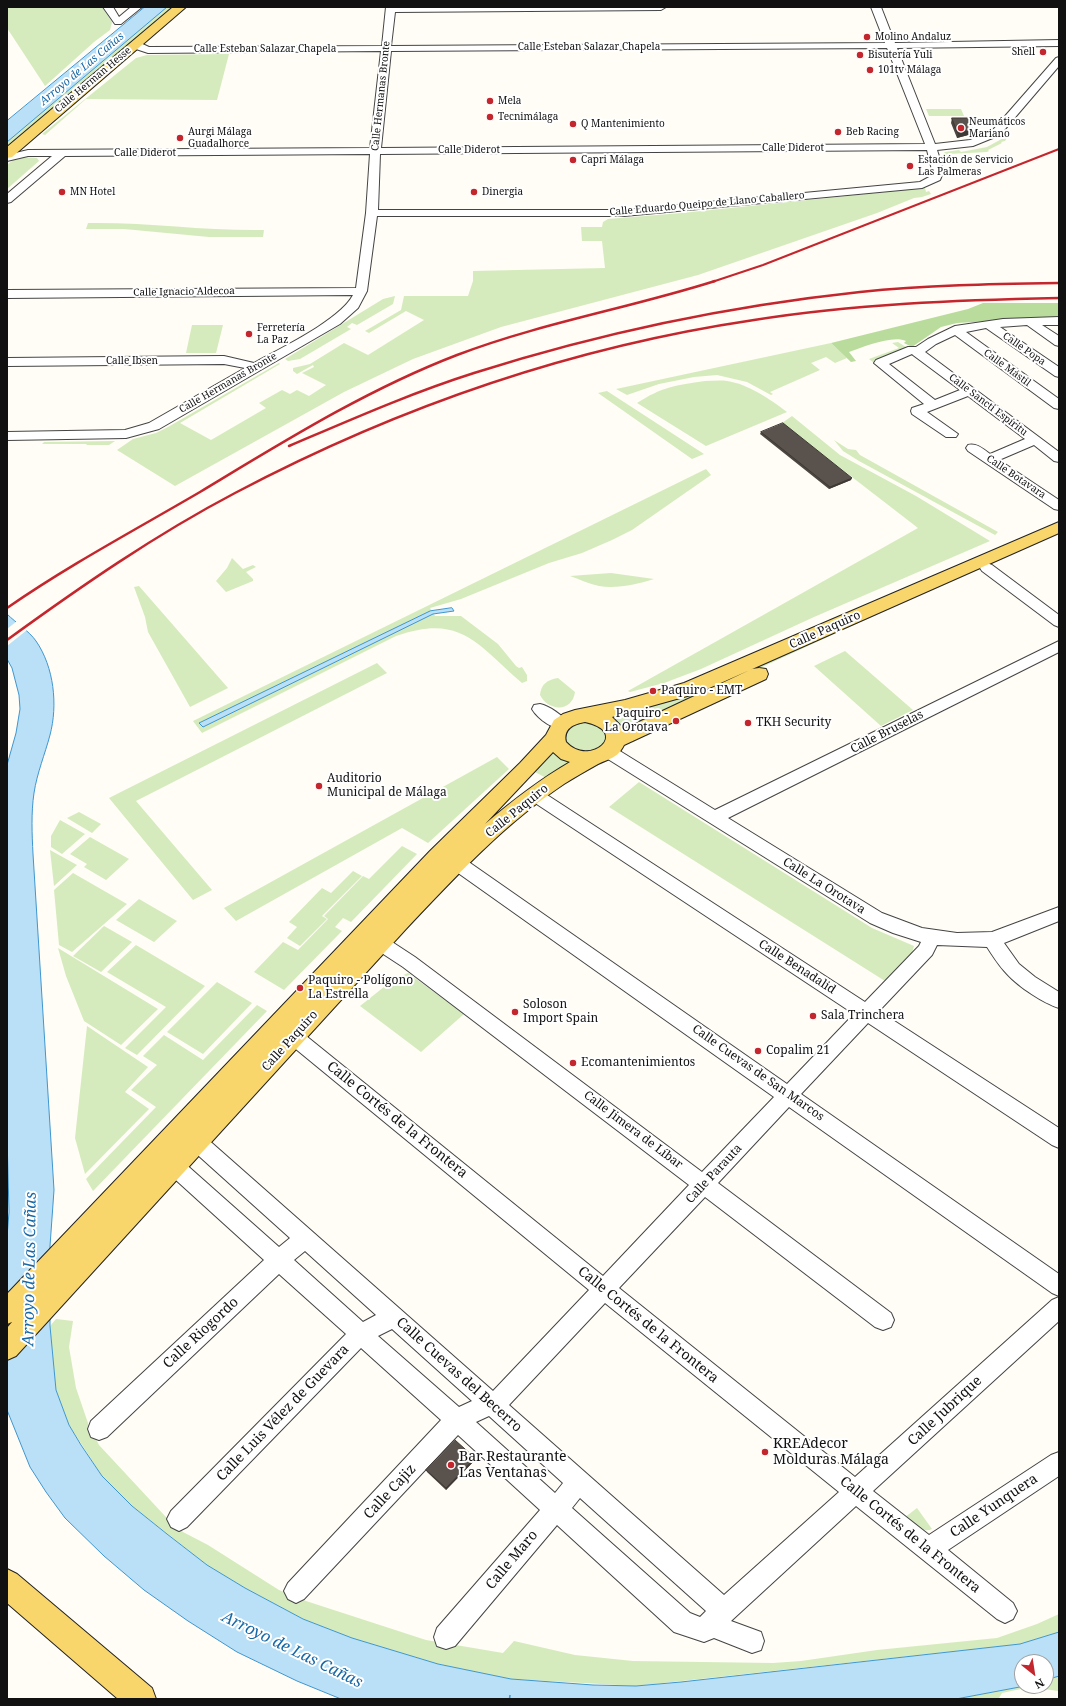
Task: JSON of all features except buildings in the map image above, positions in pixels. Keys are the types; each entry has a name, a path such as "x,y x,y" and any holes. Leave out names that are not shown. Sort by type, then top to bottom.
{"main road":[{"name":"Calle Herman Hesse","path":"7,154 180,7"},
{"name":"Calle Paquiro","path":"585,715 635,705 691,688 1059,527"},
{"name":"Calle Paquiro","path":"7,1347 380,943 457,863 527,800 578,766 606,750 987,568 1059,536"},
{"path":"585,715 595,716 604,720 612,726 616,733 606,750 579,758 566,754 558,746 558,730 574,717 585,715"},
{"name":"Calle Paquiro","path":"7,1312 56,1262 431,862 526,771 558,730"},
{"path":"7,1584 141,1699"}],"street":[{"path":"108,7 118,22 137,7"},
{"path":"391,8 661,7"},
{"name":"Calle Eduardo Queipo de Llano Caballero","path":"372,213 624,213 922,185 936,178 938,170 931,147 876,7"},
{"name":"Calle Hermanas Bronte","path":"7,436 126,434 154,426 336,321 354,305 361,290 372,213 375,151 391,8"},
{"name":"Calle Esteban Salazar Chapela","path":"136,44 139,47 148,50 891,46 1059,43"},
{"name":"Calle Esteban Salazar Chapela","path":"1044,44 1059,49"},
{"name":"Calle Diderot","path":"7,158 28,153 931,147 973,143 986,139 996,133 1059,60"},
{"path":"7,200 62,153"},
{"name":"Calle Ignacio Aldecoa","path":"7,294 361,290"},
{"path":"934,405 880,363 912,350 918,352 927,343 955,330 990,325 1059,320"},
{"path":"1030,322 1059,342"},
{"name":"Calle Popa","path":"990,325 1059,373"},
{"name":"Calle Mástil","path":"955,330 1059,406"},
{"name":"Calle Sancti Espíritu","path":"918,352 1059,458"},
{"name":"Calle Ibsen","path":"7,362 224,360 256,367"},
{"path":"950,434 917,411 969,391"},
{"path":"989,459 1035,440"},
{"name":"Calle Botavara","path":"973,448 1059,506"},
{"path":"987,568 1059,622"},
{"name":"Calle Bruselas","path":"714,818 1059,646"},
{"path":"540,709 558,730"},
{"name":"Calle La Orotava","path":"606,750 876,918 901,930 931,939 990,939 1014,933 1059,914"},
{"name":"Calle Benadalid","path":"535,795 1059,1139"},
{"name":"Calle Cuevas de San Marcos","path":"457,863 788,1094 1059,1286"},
{"name":"Calle Parauta","path":"491,1403 500,1399 605,1290 788,1094 926,950 931,939"},
{"path":"990,939 1014,969 1029,982 1059,1001"},
{"name":"Calle Jimera de Líbar","path":"380,943 409,962 883,1320"},
{"name":"Calle Cortés de la Frontera","path":"293,1036 605,1290 1005,1611"},
{"name":"Calle Cuevas del Becerro","path":"197,1142 579,1482 717,1617 752,1641"},
{"name":"Calle Cuevas del Becerro","path":"174,1166 683,1623 704,1630 717,1617"},
{"name":"Calle Riogordo","path":"99,1429 279,1260 305,1238"},
{"name":"Calle Jubrique","path":"717,1617 792,1548 857,1492 1059,1307"},
{"name":"Calle Luis Vélez de Guevara","path":"179,1519 361,1333 395,1317"},
{"name":"Calle Cajiz","path":"296,1591 457,1420 491,1403"},
{"name":"Calle Yunquera","path":"929,1549 1059,1463"},
{"name":"Calle Maro","path":"446,1637 579,1482"}],"green space":[{"path":"7,7 102,7 112,22 110,30 94,42 45,86 7,28"},
{"path":"167,7 173,7 7,147 7,142"},
{"path":"229,54 217,100 86,99 45,135 42,134 136,58 147,55"},
{"path":"926,109 961,109 964,116 929,116"},
{"path":"1009,135 1005,141 1001,142 1002,143 988,150 989,151 987,152 947,154 947,159 943,159 943,154 945,152 959,150 961,152 987,147"},
{"path":"21,157 37,158 39,161 7,189 7,165 13,160"},
{"path":"925,188 926,192 929,191 931,194 914,198 877,213 698,275 501,327 413,359 344,392 175,486 117,450 133,439 156,433 168,427 279,363 280,364 180,423 211,440 266,408 259,403 282,390 290,394 297,390 309,396 326,385 302,373 314,367 313,365 297,374 293,371 293,368 310,364 344,343 368,355 424,320 406,311 369,333 365,331 401,310 404,296 468,296 473,281 473,271 605,268 602,241 582,241 581,227 602,227 603,222 608,219 682,213"},
{"path":"88,223 264,230 263,237 209,237 124,229 86,229"},
{"path":"395,296 393,304 357,325 352,323 347,327 351,329 300,359 288,361 285,359 383,299"},
{"path":"983,303 1059,303 1059,317 957,323 941,327 912,347 904,343 906,341 893,339 878,342 849,352 856,361 851,362 831,343 968,309"},
{"path":"192,325 223,325 216,353 186,353"},
{"path":"898,342 909,349 874,363 869,359 899,348 892,343"},
{"path":"831,343 847,358 835,363 826,357 811,363 820,370 770,392 773,394 771,395 747,382 717,375 694,377 659,384 627,395 616,389"},
{"path":"705,381 727,381 743,385 766,397 787,412 706,446 637,403 662,390"},
{"path":"607,391 704,454 692,459 598,393"},
{"path":"792,416 840,455 916,496 990,541 814,617 701,669 664,683 630,692 628,691 918,528 782,423"},
{"path":"834,440 848,449 856,450 860,455 998,532 995,535 859,461 843,451"},
{"path":"115,441 109,445 42,444 44,442"},
{"path":"706,469 711,475 632,530 582,553 549,563 461,599 430,608 435,616 461,616 498,644 516,666 519,668 522,667 527,675 527,681 522,683 479,645 466,636 453,630 437,628 418,630 396,636 202,733 193,721"},
{"path":"232,558 243,569 253,565 256,567 246,572 253,579 253,581 226,592 216,581 227,568"},
{"path":"611,573 654,579 627,586 606,587 592,584 570,576"},
{"path":"139,586 228,688 190,707 148,632 145,617 134,587"},
{"path":"874,610 878,614 701,695 696,690"},
{"path":"845,651 913,710 881,726 814,666"},
{"path":"377,663 387,673 136,801 212,890 193,900 109,798"},
{"path":"558,678 575,692 573,699 569,704 554,707 548,704 540,695 545,683"},
{"path":"690,692 695,698 624,734 621,725 609,715"},
{"path":"592,720 609,737 602,749 583,753 564,743 563,730 570,724"},
{"path":"551,749 563,760 573,763 550,780 535,772"},
{"path":"497,757 509,769 428,843 402,828 236,921 224,908"},
{"path":"639,782 872,928 914,946 912,953 885,981 609,807"},
{"path":"79,812 101,824 92,833 67,818"},
{"path":"60,820 85,834 62,854 51,847 51,836"},
{"path":"90,837 129,859 106,880 84,867 87,864 70,854"},
{"path":"402,846 417,854 351,922 343,918 335,927 342,931 284,990 254,972 283,942 298,950 328,919 324,916 363,876 369,879"},
{"path":"50,850 77,865 54,886"},
{"path":"353,871 362,876 322,916 327,919 300,946 287,938 297,927 289,922 322,888 331,893"},
{"path":"73,873 127,904 72,952 59,945 54,890"},
{"path":"139,899 177,921 154,942 116,920"},
{"path":"104,926 132,942 101,972 73,956"},
{"path":"136,945 205,986 137,1055 125,1048 166,1007 107,972"},
{"path":"58,948 158,1009 121,1045 84,1021 66,976"},
{"path":"408,973 464,1014 421,1052 360,1006 394,979"},
{"path":"217,982 252,1003 203,1054 167,1032"},
{"path":"257,1005 267,1011 93,1191 86,1179 156,1107 131,1090 157,1065 143,1056 164,1035 203,1060"},
{"path":"87,1026 148,1067 125,1092 149,1109 85,1174 75,1138"},
{"path":"56,1319 73,1321 69,1347 76,1388 89,1426 99,1445 165,1516 183,1532 208,1545 279,1590 306,1601 426,1640 503,1653 514,1641 575,1655 633,1661 773,1663 801,1661 877,1650 997,1638 1037,1624 1059,1614 1059,1632 1020,1644 636,1686 511,1679 438,1664 352,1638 303,1619 245,1588 207,1565 132,1506 102,1476 69,1425 56,1390 50,1326"},
{"path":"917,1508 932,1529 921,1529 904,1518"},
{"path":"1059,1676 1058,1691 1054,1690 1054,1678"},
{"path":"1014,1688 1014,1690 1002,1693 999,1698 956,1699"}],"water":[{"name":"Arroyo de Las Cañas","path":"145,7 167,7 7,142 7,121"},
{"path":"452,608 454,611 433,614 203,727 199,723 430,611"},
{"name":"Arroyo de Las Cañas","path":"7,614 30,634 42,651 47,662 53,686 54,699 54,711 50,735 35,786 32,824 54,1190 50,1246 50,1326 56,1390 69,1425 81,1445 102,1476 132,1506 207,1565 245,1588 303,1619 352,1638 438,1664 511,1679 593,1685 636,1686 1020,1644 1059,1632 1059,1676 1054,1678 1054,1654 1014,1654 1014,1688 956,1699 510,1699 510,1695 509,1699 341,1699 297,1681 237,1652 188,1621 144,1590 104,1556 65,1518 46,1492 30,1467 7,1410 7,1237 9,1212 7,1136 7,765 16,733 20,709 19,695 12,668 7,659"}],"pier":[{"path":"17,621 27,630 7,646 7,629"}],"railway":[{"path":"715,281 763,265 1059,149"},
{"path":"7,608 78,562 294,436 390,384 457,355 489,344 715,281"},
{"path":"289,446 404,398 450,381 569,345 617,333 714,313 860,292 935,286 1059,283"},
{"path":"7,640 118,562 205,509 297,462 359,433 487,384 619,346 754,320 830,310 906,304 1059,298"}],"place":[{"name":"Molino Andaluz","path":"867,37"},
{"name":"Shell","path":"1043,52"},
{"name":"Bisutería Yuli","path":"860,55"},
{"name":"101tv Málaga","path":"870,70"},
{"name":"Mela","path":"490,101"},
{"name":"Tecnimálaga","path":"490,117"},
{"name":"Q Mantenimiento","path":"573,124"},
{"name":"Neumáticos Mariano","path":"961,128"},
{"name":"Beb Racing","path":"838,132"},
{"name":"Aurgi Málaga Guadalhorce","path":"180,138"},
{"name":"Capri Málaga","path":"573,160"},
{"name":"Estación de Servicio Las Palmeras","path":"910,166"},
{"name":"MN Hotel","path":"62,192"},
{"name":"Dinergia","path":"474,192"},
{"name":"Ferretería La Paz","path":"249,334"},
{"name":"Paquiro - EMT","path":"653,691"},
{"name":"Paquiro - La Orotava","path":"676,721"},
{"name":"TKH Security","path":"748,723"},
{"name":"Auditorio Municipal de Málaga","path":"319,786"},
{"name":"Paquiro - Polígono La Estrella","path":"300,988"},
{"name":"Soloson Import Spain","path":"515,1012"},
{"name":"Sala Trinchera","path":"813,1016"},
{"name":"Copalim 21","path":"758,1051"},
{"name":"Ecomantenimientos","path":"573,1063"},
{"name":"KREAdecor Molduras Málaga","path":"765,1452"},
{"name":"Bar Restaurante Las Ventanas","path":"451,1465"}]}
